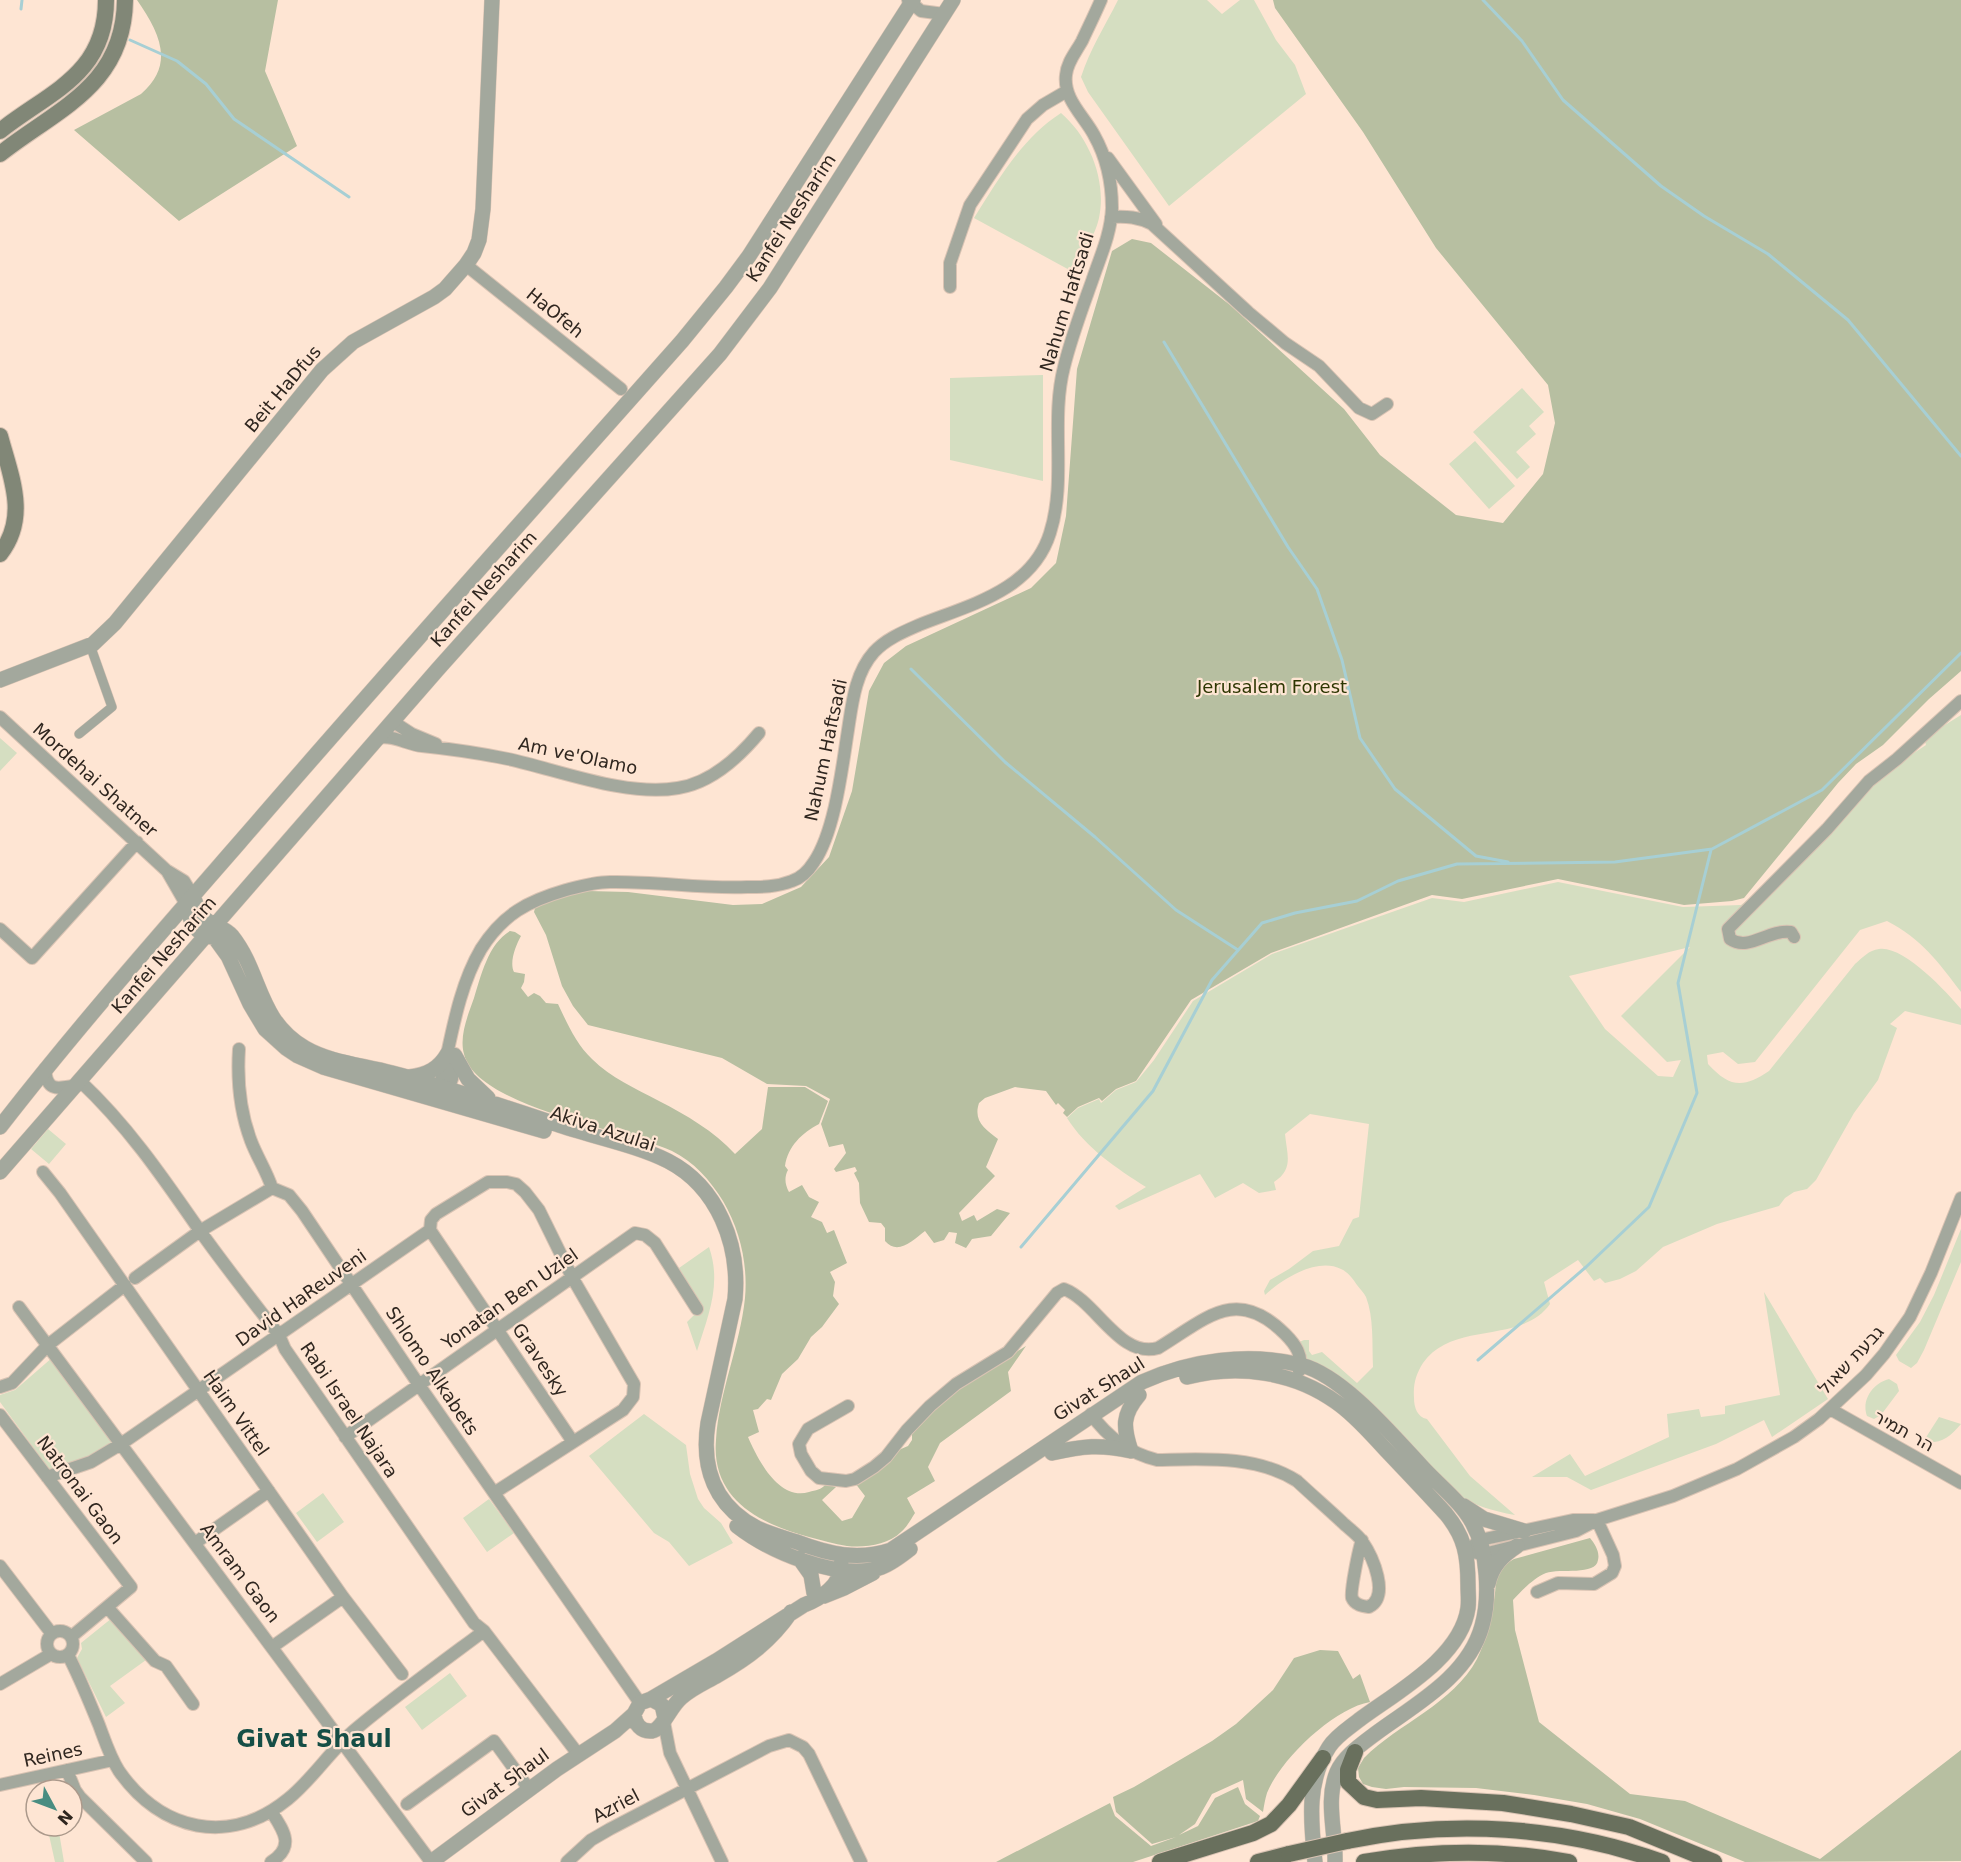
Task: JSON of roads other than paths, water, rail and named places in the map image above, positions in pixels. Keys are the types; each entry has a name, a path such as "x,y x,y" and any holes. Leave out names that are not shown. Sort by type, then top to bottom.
{"main road":[{"path":"0,131 65,87 77,75 97,45 103,28 106,0"},
{"path":"0,154 76,101 104,71 121,32 125,0"},
{"path":"0,436 17,511 13,535 0,554"},
{"path":"1354,1752 1348,1770 1348,1782 1364,1797 1377,1800 1421,1798 1503,1803 1571,1814 1629,1827 1714,1862"},
{"path":"1160,1862 1252,1833 1270,1824 1286,1810 1323,1758"},
{"path":"1258,1862 1347,1841 1426,1828 1519,1831 1586,1841 1662,1862"},
{"path":"1364,1862 1460,1851 1513,1854 1569,1862"}],"street":[{"name":"Beit HaDfus","path":"0,680 90,645 115,623 322,370 353,342 434,297 466,265 479,240 483,209 492,0"},
{"name":"Kanfei Nesharim","path":"0,1172 82,1085 211,930 392,721 710,366 751,315 953,0"},
{"path":"950,287 950,263 970,205 1028,119 1043,105 1067,91 1065,77 1069,62 1080,45 1101,0"},
{"name":"Kanfei Nesharim","path":"0,1126 45,1069 190,900 726,288 910,1"},
{"path":"910,1 926,13 944,14"},
{"name":"Nahum Haftsadi","path":"444,1092 452,1055 453,1032 466,980 482,948 500,924 512,913 541,897 588,884 609,882 726,888 769,887 791,882 802,876 815,861 826,834 839,788 852,700 867,661 876,650 902,633 996,595 1013,585 1044,550 1054,518 1060,389 1064,367 1107,240 1111,218 1111,186 1099,146 1067,91"},
{"path":"1099,146 1162,233"},
{"path":"1111,218 1127,216 1152,224 1248,312 1285,343 1319,366 1359,408 1372,414 1387,404"},
{"name":"HaOfeh","path":"466,265 621,389"},
{"path":"79,734 112,707 90,645"},
{"path":"1794,937 1791,932 1779,930 1744,944 1737,944 1730,939 1728,929 1827,829 1869,781 1961,701"},
{"name":"Mordehai Shatner","path":"0,717 137,842 166,870 190,900"},
{"name":"Am ve'Olamo","path":"392,721 412,734 443,747"},
{"name":"Am ve'Olamo","path":"378,738 507,759 627,788 655,790 678,788 696,783 718,771 745,750 759,733"},
{"path":"0,929 32,958 137,842"},
{"name":"Akiva Azulai","path":"190,900 193,926 200,932 211,930 228,932 257,1017 265,1029 297,1056 323,1066 495,1104 655,1155 682,1169 704,1189 728,1231 733,1247 736,1282 705,1439 705,1452 712,1478 723,1500 745,1520 758,1528 807,1546 838,1565"},
{"path":"191,954 207,948 233,951 235,902"},
{"name":"Akiva Azulai","path":"233,951 269,1012 283,1030 300,1044 322,1056 406,1077 647,1162 674,1176 699,1199 719,1235 727,1269 727,1286 698,1426 698,1467 708,1495 732,1522 757,1539 799,1558 838,1565"},
{"path":"0,1387 12,1383 48,1345 130,1281 200,1231 272,1188 251,1141 242,1112 239,1049"},
{"path":"406,1077 432,1071 452,1055 468,1079 495,1104"},
{"path":"45,1069 47,1079 54,1088 82,1085"},
{"name":"Rabi Israel Najara","path":"82,1085 122,1124 155,1165 200,1231 279,1335 285,1349 474,1623 484,1631 578,1754"},
{"name":"Haim Vittel","path":"43,1172 130,1281 199,1391 343,1597 402,1674"},
{"name":"David HaReuveni","path":"47,1477 90,1462 121,1444 430,1230 431,1220 436,1214 479,1186 495,1182 516,1184 533,1201 572,1277"},
{"name":"Shlomo Alkabets","path":"272,1188 284,1192 293,1199 641,1705"},
{"name":"גבעת שאול","path":"1597,1520 1673,1496 1737,1469 1794,1437 1846,1396 1880,1359 1910,1317 1927,1282 1961,1198"},
{"name":"Gravesky","path":"430,1230 573,1442"},
{"name":"Yonatan Ben Uziel","path":"345,1437 635,1233 645,1235 655,1243 697,1309"},
{"path":"494,1493 622,1410 629,1404 634,1391 632,1378 572,1277"},
{"path":"848,1406 808,1429 799,1444 801,1454 811,1471 819,1478 846,1481 855,1479 874,1467 886,1457 930,1406 956,1384 1008,1352 1057,1293 1064,1289 1078,1298 1128,1344 1148,1351 1158,1348 1214,1314 1238,1307 1252,1311 1268,1319 1298,1350 1298,1373"},
{"name":"Amram Gaon","path":"20,1307 431,1862"},
{"name":"Givat Shaul","path":"838,1565 863,1571 880,1568 1052,1453 1142,1382 1159,1374 1219,1360 1262,1359 1298,1373 1327,1378 1370,1412 1452,1497 1473,1524 1482,1547"},
{"name":"Givat Shaul","path":"664,1720 678,1700 740,1663 765,1645 807,1602 838,1565 891,1550 1094,1418 1162,1384 1199,1374 1241,1371 1277,1375 1298,1373 1361,1423 1456,1526 1466,1551"},
{"path":"1131,1451 1125,1424 1130,1406 1139,1395"},
{"name":"הר תמיר","path":"1830,1409 1961,1483"},
{"name":"Natronai Gaon","path":"0,1415 131,1587 108,1608"},
{"path":"1094,1418 1109,1435 1131,1451"},
{"path":"1052,1453 1093,1445 1131,1451 1157,1460 1236,1460 1288,1475 1362,1540 1375,1569 1379,1586 1379,1597 1375,1604 1369,1607 1358,1605 1353,1599 1352,1586 1362,1540"},
{"path":"195,1543 269,1491"},
{"path":"1452,1497 1484,1519 1524,1531"},
{"path":"1315,1862 1311,1799 1323,1758 1340,1735 1403,1690 1436,1663 1452,1644 1468,1609 1466,1551 1524,1531 1573,1520 1597,1520"},
{"path":"1482,1547 1517,1546 1576,1531 1597,1520"},
{"path":"1537,1592 1558,1582 1594,1584 1612,1573 1615,1566 1612,1555 1597,1520"},
{"path":"1335,1862 1331,1807 1333,1785 1343,1762 1365,1742 1456,1672 1469,1654 1482,1627 1490,1574 1496,1564 1517,1546"},
{"path":"1482,1547 1486,1596"},
{"path":"799,1558 811,1575 807,1602 844,1588 880,1568"},
{"path":"0,1566 52,1634"},
{"path":"272,1647 343,1597"},
{"name":"Givat Shaul","path":"431,1862 529,1789 604,1738 641,1705 716,1661 807,1602"},
{"path":"71,1637 108,1608 156,1661 166,1666 193,1704"},
{"path":"64,1631 71,1637 73,1647 68,1655 59,1658 51,1654 47,1642 52,1634 64,1631"},
{"path":"68,1655 113,1760 123,1775 150,1805 180,1822 199,1827 230,1826 271,1811 307,1782 358,1727 484,1631"},
{"path":"0,1684 51,1654"},
{"path":"711,1679 717,1671 716,1661"},
{"path":"670,1753 636,1723 641,1705 662,1706 670,1753 722,1862"},
{"path":"646,1730 658,1728 664,1720"},
{"name":"Givat Shaul","path":"604,1738 646,1730"},
{"name":"Azriel","path":"567,1862 591,1840 769,1746 789,1740 803,1747 809,1754 861,1862"},
{"path":"407,1804 494,1741 529,1789"},
{"name":"Reines","path":"0,1785 113,1760"},
{"path":"67,1770 80,1797 146,1862"},
{"path":"271,1811 285,1836 283,1854 271,1862"}],"waterway":[{"path":"21,9 22,0"},
{"path":"1483,0 1522,41 1563,100 1661,186 1704,216 1768,254 1848,320 1961,456"},
{"path":"130,40 177,61 206,84 234,119 349,197"},
{"path":"1164,342 1288,547 1317,589 1342,660 1360,738 1395,789 1476,856 1508,862"},
{"path":"1021,1247 1153,1091 1212,980 1262,923 1295,913 1357,901 1398,881 1457,864 1615,862 1712,849 1822,790 1961,653"},
{"path":"911,669 1005,762 1095,837 1176,910 1238,950"},
{"path":"1478,1360 1586,1267 1649,1207 1697,1093 1678,983 1711,850"}],"district":[{"name":"Givat Shaul","path":"314,1739"}],"park label":[{"name":"Jerusalem Forest","path":"1272,687"}]}
